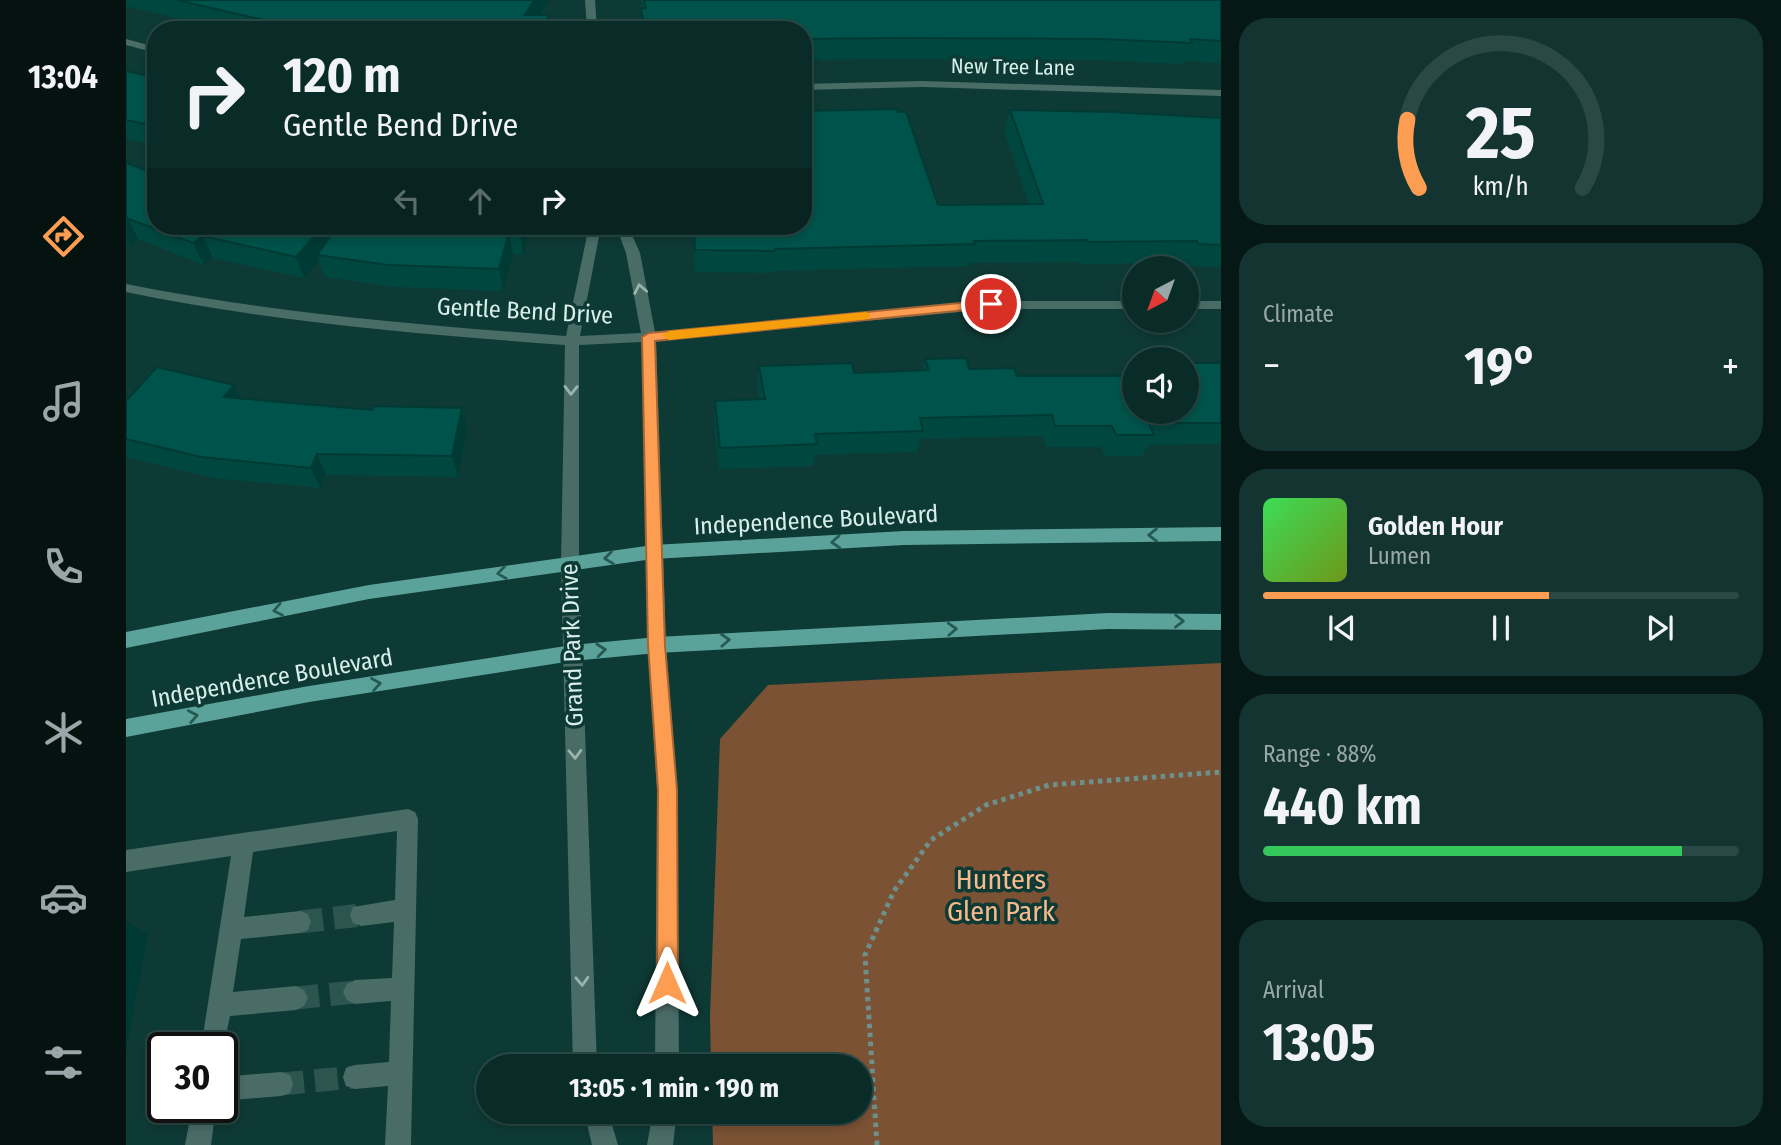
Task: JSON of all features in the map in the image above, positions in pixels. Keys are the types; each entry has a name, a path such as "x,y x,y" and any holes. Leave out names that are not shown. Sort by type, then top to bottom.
{"main road":[{"name":"Independence Boulevard","path":"126,640 369,592 653,552 904,538 1221,534"},
{"name":"Independence Boulevard","path":"126,728 309,694 572,653 657,645 1108,621 1221,622"}],"street":[{"path":"590,0 591,21"},
{"path":"126,42 147,48"},
{"name":"New Tree Lane","path":"812,88 922,84 1221,93"},
{"name":"Grand Park Drive","path":"585,1054 570,563 572,341 593,235"},
{"path":"626,235 633,253 649,337 653,552 667,790 667,1054"},
{"name":"Gentle Bend Drive","path":"126,288 190,301 361,325 572,341 649,337 991,304 1122,305"},
{"path":"1199,305 1221,305"},
{"path":"126,861 408,819 398,1145"},
{"path":"216,1032 244,843"},
{"path":"361,915 405,910"},
{"path":"232,929 300,922"},
{"path":"355,992 403,989"},
{"path":"220,1004 296,998"},
{"path":"355,1077 401,1073"},
{"path":"238,1088 281,1084"},
{"path":"198,1145 202,1123"},
{"path":"599,1124 605,1145"},
{"path":"660,1145 663,1124"}],"path":[{"path":"877,1145 865,955 894,891 931,840 986,805 1049,785 1221,772"}],"green space":[{"name":"Hunters Glen Park","path":"1221,663 1221,1145 713,1145 712,1124 872,1124 872,1054 711,1054 720,739 768,685"}],"building":[{"path":"177,0 534,0 525,15 548,15 547,21 268,21"},
{"path":"644,0 1221,0 1221,41 1190,39 1192,43 1100,39 812,39 812,21 643,21 641,9 646,8"},
{"path":"126,71 147,76 147,124 126,120"},
{"path":"897,109 898,112 906,112 938,205 1043,204 1010,110 1221,118 1221,245 1198,244 1197,241 974,241 975,244 775,251 695,250 694,235 812,235 812,111"},
{"path":"126,163 147,171 147,226 126,218"},
{"path":"172,235 315,235 296,257 203,236 193,243"},
{"path":"331,235 508,235 499,269 388,265 317,255"},
{"path":"966,358 969,369 1014,368 1017,376 1122,376 1122,424 1149,424 1154,435 1116,435 1112,426 1055,426 1052,415 920,418 923,431 815,434 817,444 720,448 715,401 765,399 759,366 852,363 854,373 929,370 925,359"},
{"path":"1199,363 1221,363 1221,423 1199,423"},
{"path":"157,367 234,385 224,397 372,410 373,406 462,408 452,456 317,454 311,468 201,457 126,439 126,401"}],"tunnel":[{"path":"300,922 361,915"},
{"path":"296,998 355,992"},
{"path":"281,1084 355,1077"}],"slow traffic":[{"path":"669,335 866,316"}],"route":[{"path":"667,983 667,790 653,552 649,337 991,304"}]}
